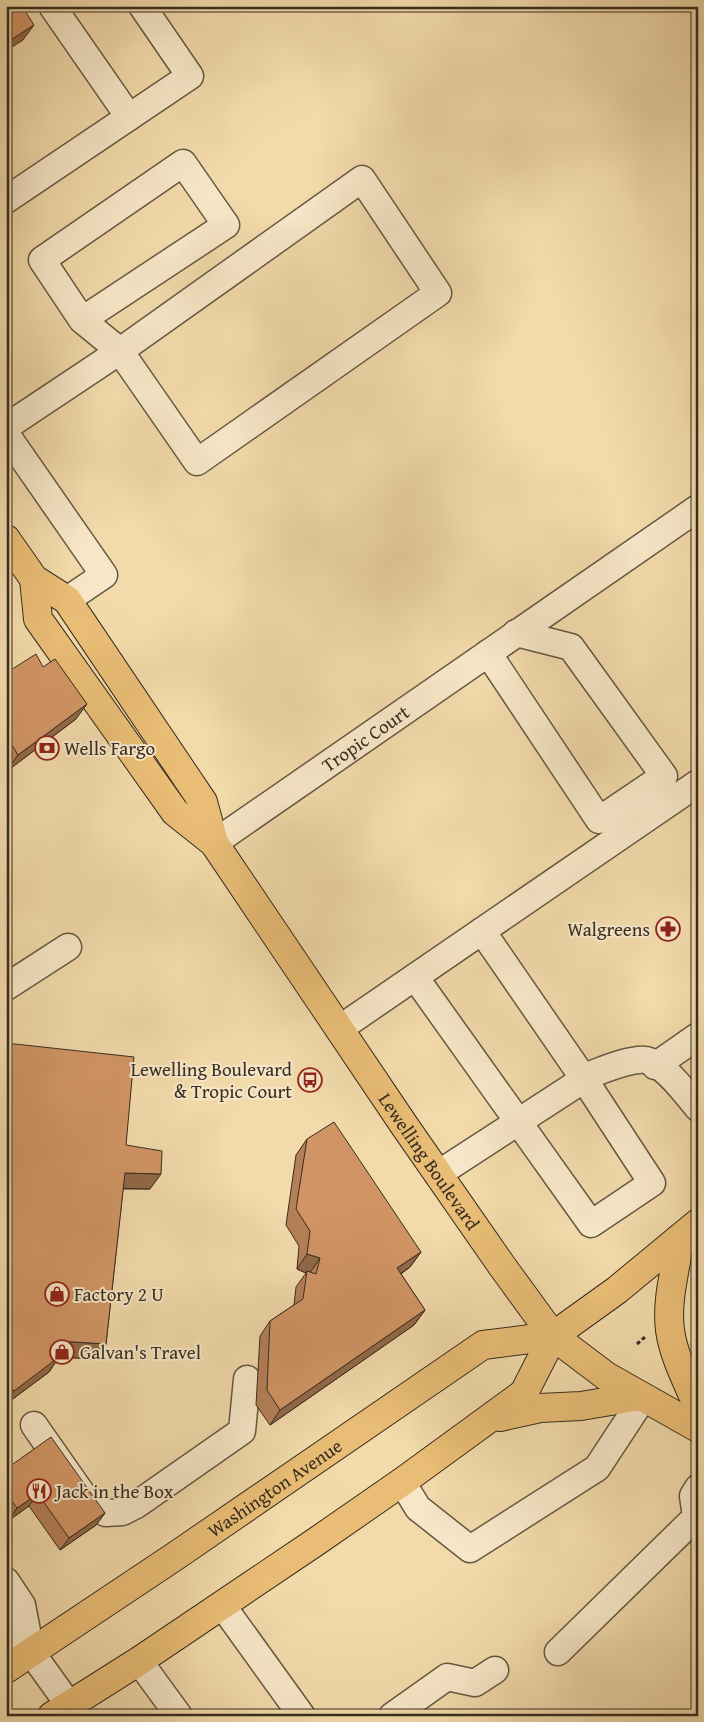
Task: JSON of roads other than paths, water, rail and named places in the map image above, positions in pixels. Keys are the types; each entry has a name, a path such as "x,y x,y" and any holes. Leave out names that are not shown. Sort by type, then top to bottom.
{"main road":[{"name":"Lewelling Boulevard","path":"6,539 34,579 67,600 203,802 214,843"},
{"name":"Lewelling Boulevard","path":"34,579 38,619 176,812 214,843 438,1174 553,1336 606,1376 698,1428"},
{"name":"Washington Avenue","path":"66,1712 402,1482 524,1393 553,1336 617,1290 689,1231"},
{"path":"689,1231 669,1312 670,1332 680,1366 698,1407"},
{"name":"Washington Avenue","path":"6,1669 182,1552 483,1344 553,1336"},
{"path":"484,1421 540,1408 581,1406 641,1397"}],"street":[{"path":"52,6 129,117"},
{"path":"6,200 190,76 142,6"},
{"path":"6,427 120,351 362,179 438,293 197,462 120,351 82,320 42,260 183,164 226,225 82,320"},
{"path":"6,434 104,575 67,600"},
{"name":"Tropic Court","path":"214,843 698,508"},
{"path":"488,652 599,820 664,776 571,648 516,633"},
{"path":"339,1029 698,783"},
{"path":"415,977 517,1123 591,1224 652,1183 584,1079 482,931"},
{"path":"6,987 68,946"},
{"path":"656,1066 698,1036"},
{"path":"438,1174 592,1074 619,1063 646,1060 668,1072 698,1108"},
{"path":"34,1425 90,1506 106,1513 122,1512 136,1505 242,1431 247,1379"},
{"path":"402,1482 418,1508 470,1549 597,1468 641,1397"},
{"path":"558,1652 696,1517 693,1496 698,1488"},
{"path":"6,1581 22,1605 32,1652 66,1712"},
{"path":"222,1606 302,1716"},
{"path":"6,1634 32,1652"},
{"path":"139,1661 179,1716"},
{"path":"392,1716 447,1677 475,1683 495,1670"}],"place":[{"name":"Wells Fargo","path":"47,748"},
{"name":"Walgreens","path":"668,929"},
{"name":"Lewelling Boulevard & Tropic Court","path":"310,1080"},
{"name":"Factory 2 U","path":"57,1294"},
{"name":"Galvan's Travel","path":"62,1352"},
{"name":"Jack in the Box","path":"39,1491"}]}
